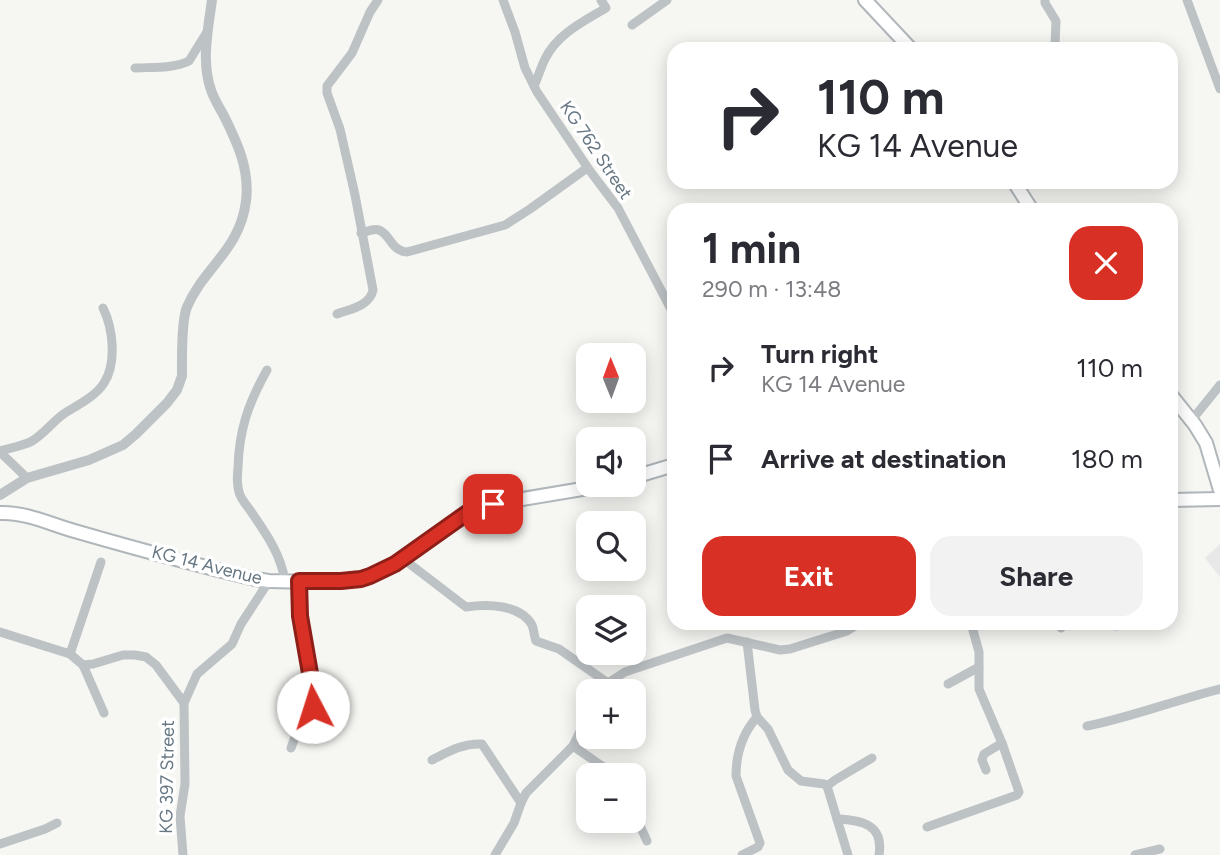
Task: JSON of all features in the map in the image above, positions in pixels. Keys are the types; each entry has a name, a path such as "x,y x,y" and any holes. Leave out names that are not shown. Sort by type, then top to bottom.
{"main road":[{"path":"865,0 904,42"},
{"path":"1178,404 1206,443 1220,490"},
{"path":"646,474 667,468"},
{"name":"KG 14 Avenue","path":"0,513 27,516 238,575 269,581 341,581 361,579 381,571 467,513 493,504 576,490"},
{"path":"1178,499 1220,499"}],"street":[{"path":"0,495 27,478 89,460 123,445 167,403 180,383 186,308 231,245 247,199 246,175 240,149 211,90 207,69 212,0"},
{"path":"337,314 367,302 373,290 340,129 329,101 327,86 352,53 378,0"},
{"name":"KG 762 Street","path":"503,0 525,68 534,86 587,168 618,208 667,302"},
{"path":"534,86 550,51 567,32 606,8 601,0"},
{"path":"632,25 667,0"},
{"path":"1045,0 1056,21 1055,42"},
{"path":"1187,0 1220,89"},
{"path":"135,68 184,64 208,31"},
{"path":"361,233 380,230 397,249 407,252 498,228 514,220 587,168"},
{"path":"27,478 0,451 30,442 65,413 83,403 104,383 113,346 103,309"},
{"path":"267,370 244,419 238,449 237,479 240,495 283,566 285,581"},
{"path":"1191,421 1220,385"},
{"path":"402,558 466,607 481,605 514,610 523,615 533,627 536,641 559,649 595,679"},
{"path":"70,654 101,562"},
{"path":"184,703 197,674 232,644 241,624 269,581"},
{"path":"291,748 301,726 313,713 311,679 300,616 299,581"},
{"path":"617,679 630,670 727,638 780,650 849,630"},
{"path":"927,827 1019,792 979,689 979,652 973,630"},
{"path":"0,632 70,654 83,665 104,713"},
{"path":"747,642 757,717 768,729 788,770 801,781 827,786 848,855"},
{"name":"KG 397 Street","path":"83,665 123,656 146,657 184,703 185,784 180,816 183,855"},
{"path":"948,684 979,667"},
{"path":"1087,726 1122,719 1220,689"},
{"path":"742,855 760,844 736,776 745,734 757,717"},
{"path":"495,855 514,823 526,793 576,740"},
{"path":"986,770 982,760 984,754 1002,743"},
{"path":"432,760 454,748 482,744 521,803"},
{"path":"573,746 598,763"},
{"path":"827,786 872,758"},
{"path":"837,819 855,820 872,826 876,831 879,855"},
{"path":"0,844 57,823"},
{"path":"643,833 647,841"},
{"path":"1135,855 1160,849"}],"shaded area":[{"path":"1220,544 1220,577 1205,558"}],"route":[{"path":"313,707 300,616 299,581 341,581 370,576 395,564 467,513 493,504"}]}
